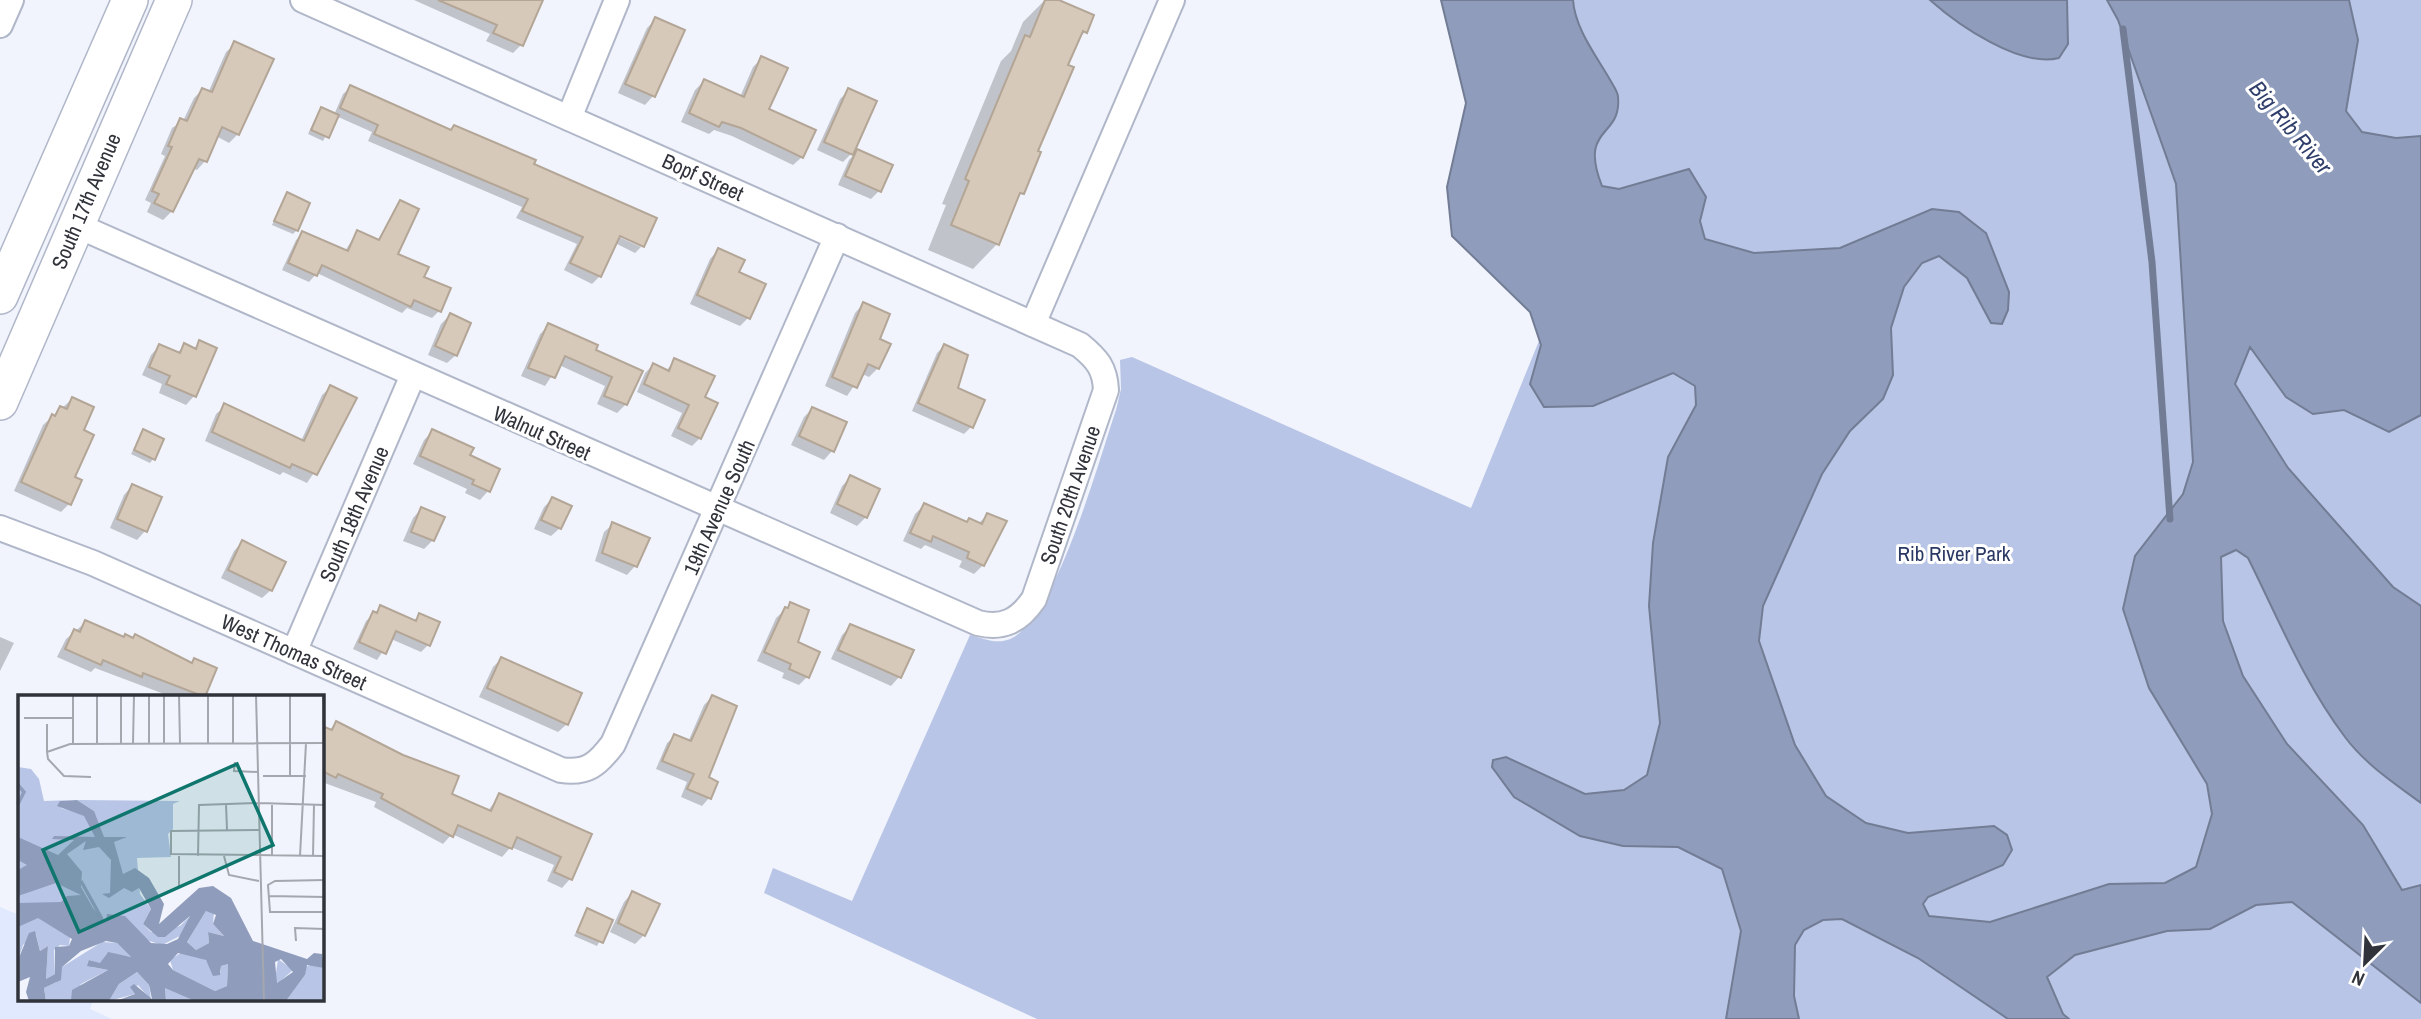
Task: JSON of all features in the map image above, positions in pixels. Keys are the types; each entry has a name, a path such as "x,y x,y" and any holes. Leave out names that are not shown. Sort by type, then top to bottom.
{"main road":[{"name":"South 17th Avenue","path":"0,296 130,0"},
{"name":"South 17th Avenue","path":"0,402 174,0"}],"street":[{"path":"0,25 11,0"},
{"name":"Bopf Street","path":"303,0 1080,345 1099,360"},
{"path":"569,118 617,0"},
{"path":"1033,324 1172,0"},
{"name":"Walnut Street","path":"76,225 717,511 978,623 993,627 1012,621"},
{"name":"19th Avenue South","path":"589,769 600,761 613,744 836,236"},
{"name":"South 20th Avenue","path":"1012,621 1026,611 1034,599 1106,390 1106,375 1099,360"},
{"name":"South 18th Avenue","path":"294,652 414,375"},
{"name":"West Thomas Street","path":"0,528 87,560 561,770 589,769"}],"shaded area":[{"path":"0,907 18,915 18,1002 92,1002 90,1009 112,1019 0,1019"}],"green space":[{"name":"Rib River Park","path":"1573,0 2421,0 2421,1019 1037,1019 764,893 773,868 852,901 970,635 1002,641 1025,628 1042,605 1058,574 1087,500 1116,410 1121,389 1120,360 1132,357 1471,508 1602,186 1595,152 1598,142 1618,110 1617,92 1577,21"}],"water":[{"name":"Big Rib River","path":"1441,0 1573,0 1582,31 1618,95 1614,120 1602,134 1595,152 1602,186 1619,189 1689,169 1706,197 1700,221 1705,239 1754,253 1840,248 1932,209 1959,212 1986,233 2009,292 2008,310 2002,324 1991,323 1967,278 1939,256 1922,263 1904,287 1891,328 1893,375 1883,399 1850,431 1822,474 1763,606 1759,641 1795,745 1826,796 1866,823 1908,833 1994,826 2007,835 2012,850 2003,865 1928,897 1923,904 1929,916 1990,922 2109,884 2165,883 2196,867 2212,814 2207,784 2149,688 2123,609 2135,556 2183,494 2193,462 2176,184 2118,20 2107,0 2349,0 2358,40 2346,111 2362,132 2396,138 2421,136 2421,415 2389,432 2344,410 2313,414 2286,397 2250,347 2235,384 2288,468 2393,587 2421,606 2421,803 2371,764 2345,737 2304,672 2248,558 2236,550 2221,557 2223,621 2243,676 2287,744 2363,825 2402,890 2421,885 2421,1003 2292,902 2256,905 2210,929 2167,931 2075,955 2047,977 2063,1014 2069,1019 2008,1019 1918,958 1842,919 1823,920 1804,930 1795,945 1794,996 1799,1019 1726,1019 1741,931 1722,869 1678,847 1623,846 1580,836 1514,797 1492,767 1493,760 1506,757 1585,794 1624,790 1647,775 1660,723 1649,606 1653,543 1668,457 1696,405 1695,386 1673,373 1593,406 1544,407 1530,384 1541,345 1530,312 1452,236 1447,187 1466,103"},
{"path":"1930,0 2067,0 2068,44 2059,58 2026,57 2008,51 1973,32"}],"building":[{"path":"438,0 543,0 523,46 493,33 497,25"},
{"path":"1045,0 1059,0 1094,15 1087,33 1083,31 1068,65 1074,67 1038,151 1041,152 1024,194 1020,193 999,245 951,225 969,181 965,179 1025,35 1030,37"},
{"path":"655,17 685,30 655,97 625,84"},
{"path":"234,41 274,59 239,135 222,127 207,162 199,159 173,212 154,203 159,194 152,191 172,147 168,146 180,118 187,121 202,88 212,92"},
{"path":"761,56 788,68 769,109 816,130 803,158 741,128 722,122 719,127 689,113 704,79 744,97"},
{"path":"350,85 451,130 454,125 536,160 534,164 657,218 644,247 620,236 601,277 570,263 583,237 522,211 528,199 374,134 378,125 340,108"},
{"path":"848,88 877,101 853,155 824,142"},
{"path":"321,107 339,115 329,138 311,130"},
{"path":"857,149 893,165 881,192 845,176"},
{"path":"287,192 310,203 298,231 274,221"},
{"path":"400,200 419,209 398,254 429,267 424,277 451,288 441,312 414,300 411,307 322,265 317,276 288,263 302,231 348,251 357,230 379,240"},
{"path":"718,248 745,260 739,272 766,284 750,319 697,295"},
{"path":"863,302 890,314 880,339 891,344 879,369 868,364 857,388 832,377"},
{"path":"450,313 471,323 457,356 435,346"},
{"path":"548,323 598,345 596,350 643,371 627,405 604,396 612,377 565,356 555,378 528,368"},
{"path":"199,340 217,348 196,397 166,384 170,376 149,367 159,344 180,353 184,343 196,349"},
{"path":"944,344 968,355 958,388 985,400 973,428 918,403"},
{"path":"674,358 715,376 705,397 718,403 701,439 678,428 689,405 644,384 653,363 669,371"},
{"path":"330,385 357,398 317,475 292,464 290,468 212,432 224,403 304,441"},
{"path":"72,397 94,407 84,430 94,435 75,477 82,480 71,505 21,482 52,414 55,416 60,406 67,409"},
{"path":"812,407 847,422 834,452 799,436"},
{"path":"143,429 164,439 155,460 134,450"},
{"path":"432,429 474,448 470,455 500,469 490,492 472,484 474,480 420,456"},
{"path":"850,475 880,489 867,518 837,504"},
{"path":"132,484 162,497 147,532 117,519"},
{"path":"552,497 572,506 561,529 541,520"},
{"path":"924,503 967,522 969,518 982,524 987,513 1007,521 984,566 967,558 969,552 933,536 931,542 910,533"},
{"path":"421,507 445,517 434,541 411,532"},
{"path":"612,522 650,538 637,567 602,553"},
{"path":"242,540 286,562 272,591 228,570"},
{"path":"790,602 809,610 798,642 820,652 809,678 789,669 791,664 764,652 785,607 788,608"},
{"path":"380,605 416,621 419,613 440,622 430,646 396,631 386,654 359,642 373,611 377,613"},
{"path":"85,620 124,637 125,634 133,638 135,634 192,663 194,658 217,668 206,695 200,695 143,673 142,677 103,660 101,665 65,649 74,629 80,632"},
{"path":"850,624 914,650 901,678 838,650"},
{"path":"501,657 582,693 568,725 487,688"},
{"path":"712,695 737,706 709,777 718,782 711,799 687,789 694,774 662,761 674,734 691,741"},
{"path":"336,721 403,755 459,776 452,794 491,811 499,793 592,834 572,880 554,872 561,857 517,837 512,849 458,825 453,837 381,798 383,794 338,774 336,778 324,772 324,727 332,730"},
{"path":"632,891 660,904 645,936 618,923"},
{"path":"587,908 613,920 603,943 577,932"}],"waterway":[{"path":"2123,29 2152,262 2170,519"}]}
